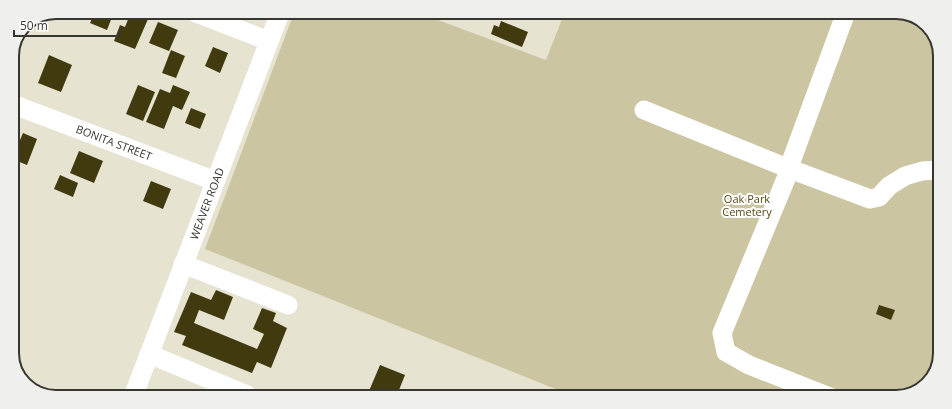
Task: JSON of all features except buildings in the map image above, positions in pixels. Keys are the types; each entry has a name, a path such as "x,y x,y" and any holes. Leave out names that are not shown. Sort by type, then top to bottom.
{"street":[{"path":"214,19 269,41"},
{"name":"WEAVER ROAD","path":"136,390 278,19"},
{"path":"812,390 749,365 726,352 722,333 790,169 792,159 844,19"},
{"name":"BONITA STREET","path":"19,107 215,181"},
{"path":"644,110 790,169 870,199 879,197 889,186 905,176 922,171 933,170"},
{"path":"184,264 288,305"},
{"path":"149,354 226,390"}],"green space":[{"name":"Oak Park Cemetery","path":"292,19 435,19 546,60 562,19 896,19 917,25 927,35 931,44 933,54 933,353 927,374 917,384 908,388 896,390 558,390 205,249"}]}
